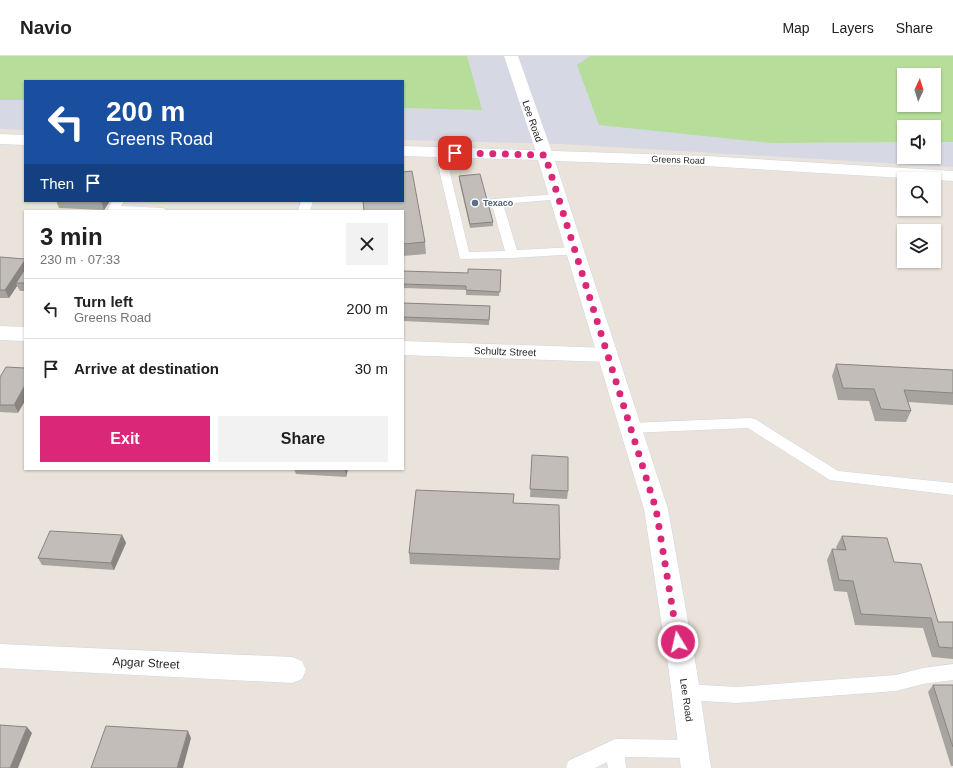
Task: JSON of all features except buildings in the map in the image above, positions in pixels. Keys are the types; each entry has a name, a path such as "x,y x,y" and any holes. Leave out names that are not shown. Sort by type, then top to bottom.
{"main road":[{"name":"Lee Road","path":"510,56 545,155 656,509 686,692 695,759"},
{"path":"0,139 24,140"},
{"name":"Greens Road","path":"404,151 706,161 953,176"},
{"path":"0,334 24,334"},
{"name":"Schultz Street","path":"404,348 608,355"},
{"name":"Apgar Street","path":"0,656 292,670"}],"lane":[{"path":"440,152 464,256 575,251"},
{"path":"512,254 497,201 558,197"},
{"path":"118,202 114,209 139,210"},
{"path":"630,428 750,423 835,476 953,489"},
{"path":"686,692 737,695 896,683 922,676 953,672"},
{"path":"575,768 615,748 695,759"},
{"path":"615,748 617,768"}],"shaded area":[{"path":"0,56 953,56 953,167 902,164 941,164 941,120 897,120 897,164 561,144 404,140 404,80 24,80 24,130 0,129"}],"green space":[{"path":"0,56 467,56 482,110 404,108 404,80 24,80 24,100 0,100"},
{"path":"590,56 953,56 953,142 941,142 941,120 897,120 897,142 772,143 599,125 577,65"}],"place":[{"name":"Texaco","path":"475,203"}],"route":[{"path":"455,153 545,155 656,509 678,642"}]}
